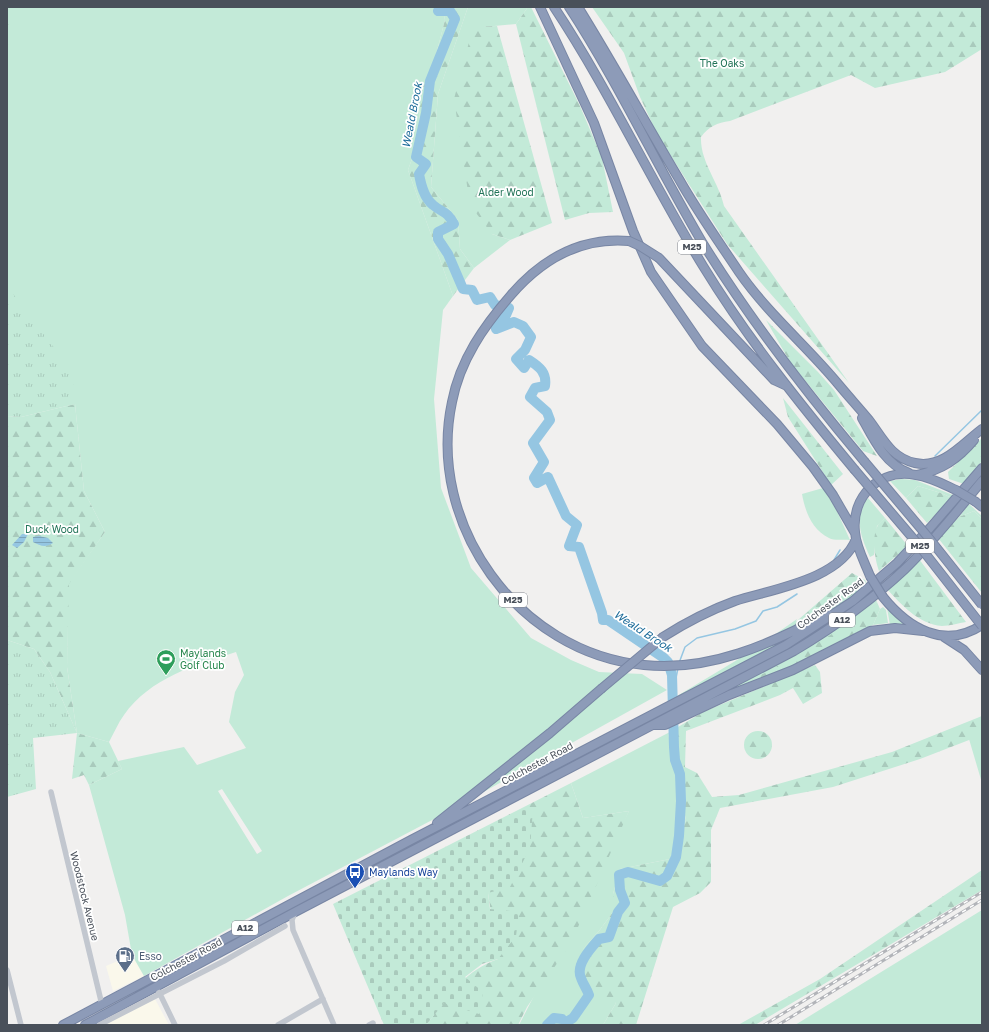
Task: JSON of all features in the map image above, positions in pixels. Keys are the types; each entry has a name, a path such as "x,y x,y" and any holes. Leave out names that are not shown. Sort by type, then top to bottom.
{"highway":[{"path":"540,7 594,123 630,225 651,272 702,346 777,424 813,467 833,495 855,536 870,576 891,606 923,631 944,637 964,650 982,670"},
{"name":"M25","path":"554,7 596,76 674,217 742,326 854,469 922,549 982,626"},
{"name":"M25","path":"569,7 602,60 705,246 753,320 805,390 928,537 982,605"},
{"name":"M25","path":"578,7 614,65 679,180 739,272"},
{"name":"M25","path":"655,156 726,256 769,309 829,373 866,417 891,450 900,458 915,463 931,463 946,458 982,430"},
{"name":"M25","path":"788,386 774,380 659,258 629,241 611,239 584,245 545,263 520,285 479,335 460,375 452,401 447,429 447,469 456,506 472,544 493,579 521,609 547,631 577,647 600,656 643,665 690,664 732,656 782,637 826,614 868,588"},
{"name":"M25","path":"858,408 880,450 895,466 914,474"},
{"path":"855,536 855,517 858,505 870,487 888,476 914,474 940,469 961,454 982,430"},
{"name":"Colchester Road","path":"63,1025 786,645 829,618 868,588 897,563 930,528 982,468"},
{"path":"914,474 956,490 979,505"},
{"name":"Colchester Road","path":"85,1025 158,990 270,925 294,914 652,725 680,714 794,651 858,609 917,556 954,516 982,481"},
{"name":"A12","path":"428,832 498,773 550,733 663,638 721,607 790,586 813,577 847,556 855,536"},
{"path":"944,637 967,633 982,626"},
{"name":"A12","path":"680,714 802,666 865,633 881,628 923,631"}],"street":[{"name":"Woodstock Avenue","path":"51,792 102,1005"},
{"name":"Colchester Road","path":"99,1025 158,990 237,954 285,926 294,914"},
{"path":"294,914 293,930 334,1025"},
{"path":"270,925 285,926 293,930"},
{"path":"7,970 21,1025"},
{"path":"158,990 175,1025"},
{"path":"278,1025 323,1000"}],"shaded area":[{"path":"132,955 144,976 113,991 106,966"},
{"path":"155,999 169,1025 104,1025"}],"green space":[{"path":"7,7 442,7 445,20 433,66 420,94 419,139 408,170 453,296 443,310 434,399 441,488 471,568 531,638 571,660 599,672 642,674 667,690 453,809 288,896 144,976 132,955 125,915 89,785 122,769 118,761 184,747 197,765 246,748 229,722 235,692 244,675 236,652 205,662 174,674 147,691 124,715 109,742 77,733 67,667 68,584 105,532 84,491 75,404 7,416","holes":["222,789 262,851 257,854 218,791"]},
{"path":"7,7 14,7 7,52"},
{"path":"442,7 468,7 438,94 431,187 458,220 460,249 474,268 453,296 408,170 419,139 420,94 433,66 445,20"},
{"path":"468,7 528,7 516,24 473,28 492,234 510,240 474,268 460,249 458,220 431,187 438,94"},
{"name":"Alder Wood","path":"528,7 531,7 580,106 602,158 613,212 589,213 565,220 516,24"},
{"name":"The Oaks","path":"592,7 982,7 982,49 945,72 875,88 851,75 730,121 717,124 707,130 701,137 703,155 722,197 724,206 849,383 727,244 657,134 640,97 624,53"},
{"name":"Alder Wood","path":"497,26 552,223 510,240 492,234 470,205 454,99 473,27"},
{"path":"7,286 72,371 75,404 21,417 7,416"},
{"path":"766,320 834,390 877,456 863,451 790,362"},
{"path":"783,398 843,474 831,485 788,417"},
{"name":"Duck Wood","path":"75,404 84,491 105,532 69,584 67,667 77,733 50,672 34,649 7,640 7,416 21,417"},
{"path":"982,438 982,461 964,484 949,479 948,472"},
{"path":"902,479 915,480 953,495 952,498 918,486 906,498 890,481"},
{"path":"918,486 952,498 927,523 906,498"},
{"path":"823,488 836,509 850,540 834,539 823,535 810,519 802,494"},
{"path":"868,498 885,518 877,526 874,555 870,557 861,535 860,527 861,512 863,505"},
{"path":"969,504 982,516 982,519 974,511 959,517"},
{"path":"974,511 982,519 982,593 938,538 959,517"},
{"path":"885,518 908,546 879,571 876,561 874,542 878,525"},
{"path":"919,559 966,622 942,626 925,621 911,612 886,588"},
{"path":"852,573 865,580 867,584 811,624 783,633"},
{"path":"867,584 836,610 803,632 678,698 677,696 747,654 797,619 794,626 783,633"},
{"path":"875,598 877,602 850,624 810,649 778,672 729,693 727,689"},
{"path":"877,602 880,609 873,625 855,633 805,662 761,678 759,676 820,642"},
{"path":"883,607 886,610 888,623 873,625 880,609"},
{"path":"887,608 905,625 890,625"},
{"path":"7,640 34,649 50,672 77,733 33,738 36,789 7,797"},
{"path":"815,665 820,672 822,693 803,704 793,688 780,695 686,731 685,767 697,773 712,797 739,795 892,752 982,716 982,735 920,759 833,787 720,808 711,830 711,882 700,893 673,907 636,1025 603,1025 616,1003 572,978 581,951 599,931 613,912 613,894 620,869 670,859 686,820 668,733 703,712"},
{"path":"758,731 768,735 772,745 768,755 758,759 748,755 744,745 748,735"},
{"path":"77,733 109,742 122,769 89,785 84,775 72,779"},
{"path":"668,733 686,820 670,859 620,869 613,894 613,912 583,949 616,1003 603,1025 519,1025 629,811 583,818 571,783"},
{"path":"982,734 982,783 969,739"},
{"path":"571,783 583,818 629,811 571,943 527,1007 518,1025 426,1025 457,986 475,971 498,959 488,893 533,809 520,809"},
{"path":"520,809 533,809 530,848 510,887 488,893 490,909 519,912 516,936 498,959 482,964 465,977 483,992 479,1014 444,1003 426,1025 384,1025 333,904"},
{"path":"982,870 982,890 755,1025 738,1025 820,979"},
{"path":"982,910 982,1025 795,1025"}],"water":[{"path":"22,534 28,534 24,542 17,548 12,545"},
{"path":"39,536 48,538 53,543 48,546 38,545 33,542 33,537"}],"waterway":[{"name":"Weald Brook","path":"440,7 438,11 450,11 455,19 430,81 426,113 416,157 426,164 419,174 425,195 433,205 447,214 454,224 438,232 438,239 448,254 463,289 472,290 477,300 490,297 495,305 509,308 506,315 494,319 496,329 514,322 523,326 531,337 525,350 516,359 524,368 529,360 544,374 545,386 535,388 530,397 547,412 550,420 533,443 544,462 534,478 537,483 548,477 566,516 577,525 569,546 579,547 602,613 603,620 608,620 664,658 668,662 672,675 674,747 675,760 680,774 681,801 676,857 667,876 660,881 628,872 619,875 620,890 625,903 618,912 609,937 599,939 585,957 580,968 581,978 589,995 573,1018 565,1023 562,1019 554,1018 547,1025"},
{"path":"935,456 982,410"},
{"path":"834,560 840,550"},
{"path":"679,663 685,647 697,638 735,629 756,621 763,611 777,607 797,594"},
{"path":"671,681 676,678 678,668"}],"railway":[{"path":"764,1025 982,892"},
{"path":"778,1025 982,900"}],"place":[{"name":"Maylands Golf Club","path":"166,676"},
{"name":"Maylands Way","path":"355,889"},
{"name":"Esso","path":"125,973"}]}
